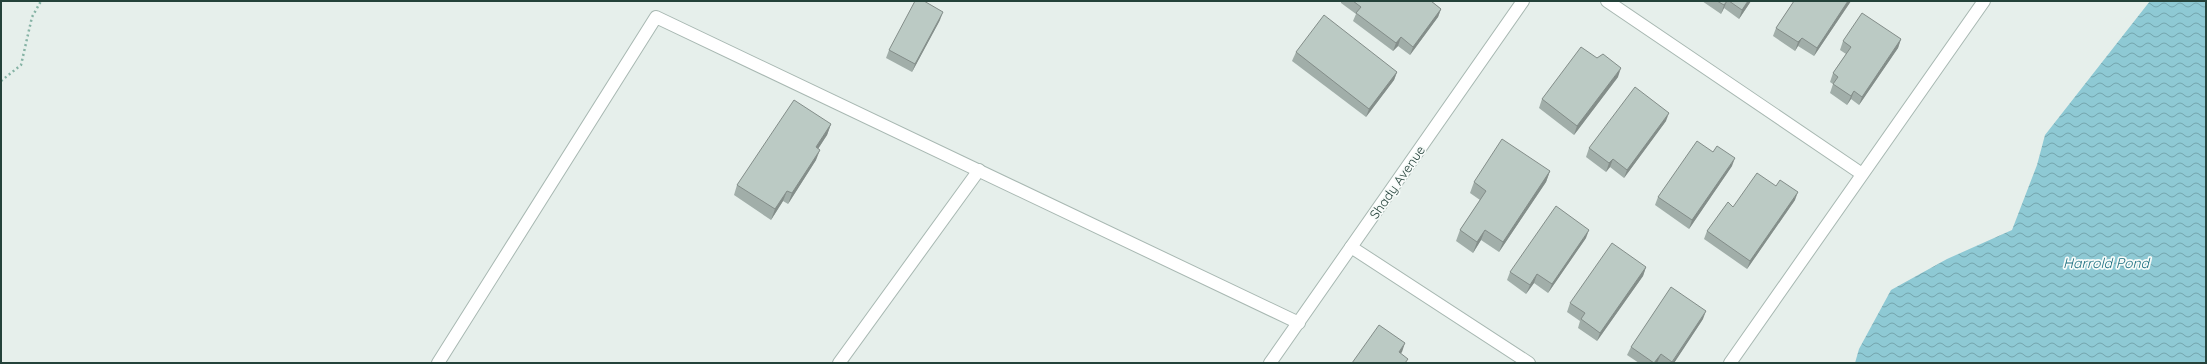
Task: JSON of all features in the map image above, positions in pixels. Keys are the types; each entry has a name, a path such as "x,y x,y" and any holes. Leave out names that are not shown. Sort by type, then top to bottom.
{"street":[{"name":"Shady Avenue","path":"1270,363 1523,1"},
{"path":"1607,1 1862,174"},
{"path":"1730,363 1984,1"},
{"path":"438,363 656,17 1298,323"},
{"path":"839,363 979,170"},
{"path":"1351,247 1529,363"}],"path":[{"path":"1,80 21,65 32,17 41,1"}],"water":[{"name":"Harrold Pond","path":"2150,1 2206,1 2206,363 1855,363 1859,349 1891,290 1947,259 2012,230 2037,165 2045,135"}],"building":[{"path":"915,1 924,1 943,12 915,64 889,50"},
{"path":"1353,1 1431,1 1441,9 1413,47 1401,37 1396,43 1356,13 1361,7"},
{"path":"1717,1 1727,1 1724,5"},
{"path":"1729,1 1748,1 1742,10"},
{"path":"1794,1 1848,1 1817,48 1802,38 1798,42 1776,28"},
{"path":"1862,13 1901,39 1862,97 1854,91 1851,96 1833,84 1838,77 1833,73 1851,47 1843,41"},
{"path":"1324,15 1397,72 1369,109 1296,52"},
{"path":"1581,47 1597,58 1603,54 1621,68 1577,126 1542,99"},
{"path":"1635,87 1669,113 1627,170 1613,159 1609,163 1589,148"},
{"path":"794,100 831,124 816,147 820,150 792,193 787,191 775,209 737,185"},
{"path":"1502,139 1550,171 1503,242 1485,230 1477,242 1460,230 1486,191 1474,182"},
{"path":"1697,141 1713,152 1717,146 1735,158 1692,220 1658,197"},
{"path":"1757,173 1776,186 1780,180 1798,192 1750,261 1707,231 1728,202 1733,207"},
{"path":"1556,206 1589,230 1552,284 1537,274 1530,285 1510,272"},
{"path":"1612,243 1646,267 1600,333 1581,319 1585,313 1570,303"},
{"path":"1671,287 1706,311 1672,362 1661,354 1654,363 1631,347"},
{"path":"1379,325 1405,343 1399,352 1408,359 1405,363 1352,363"}]}
